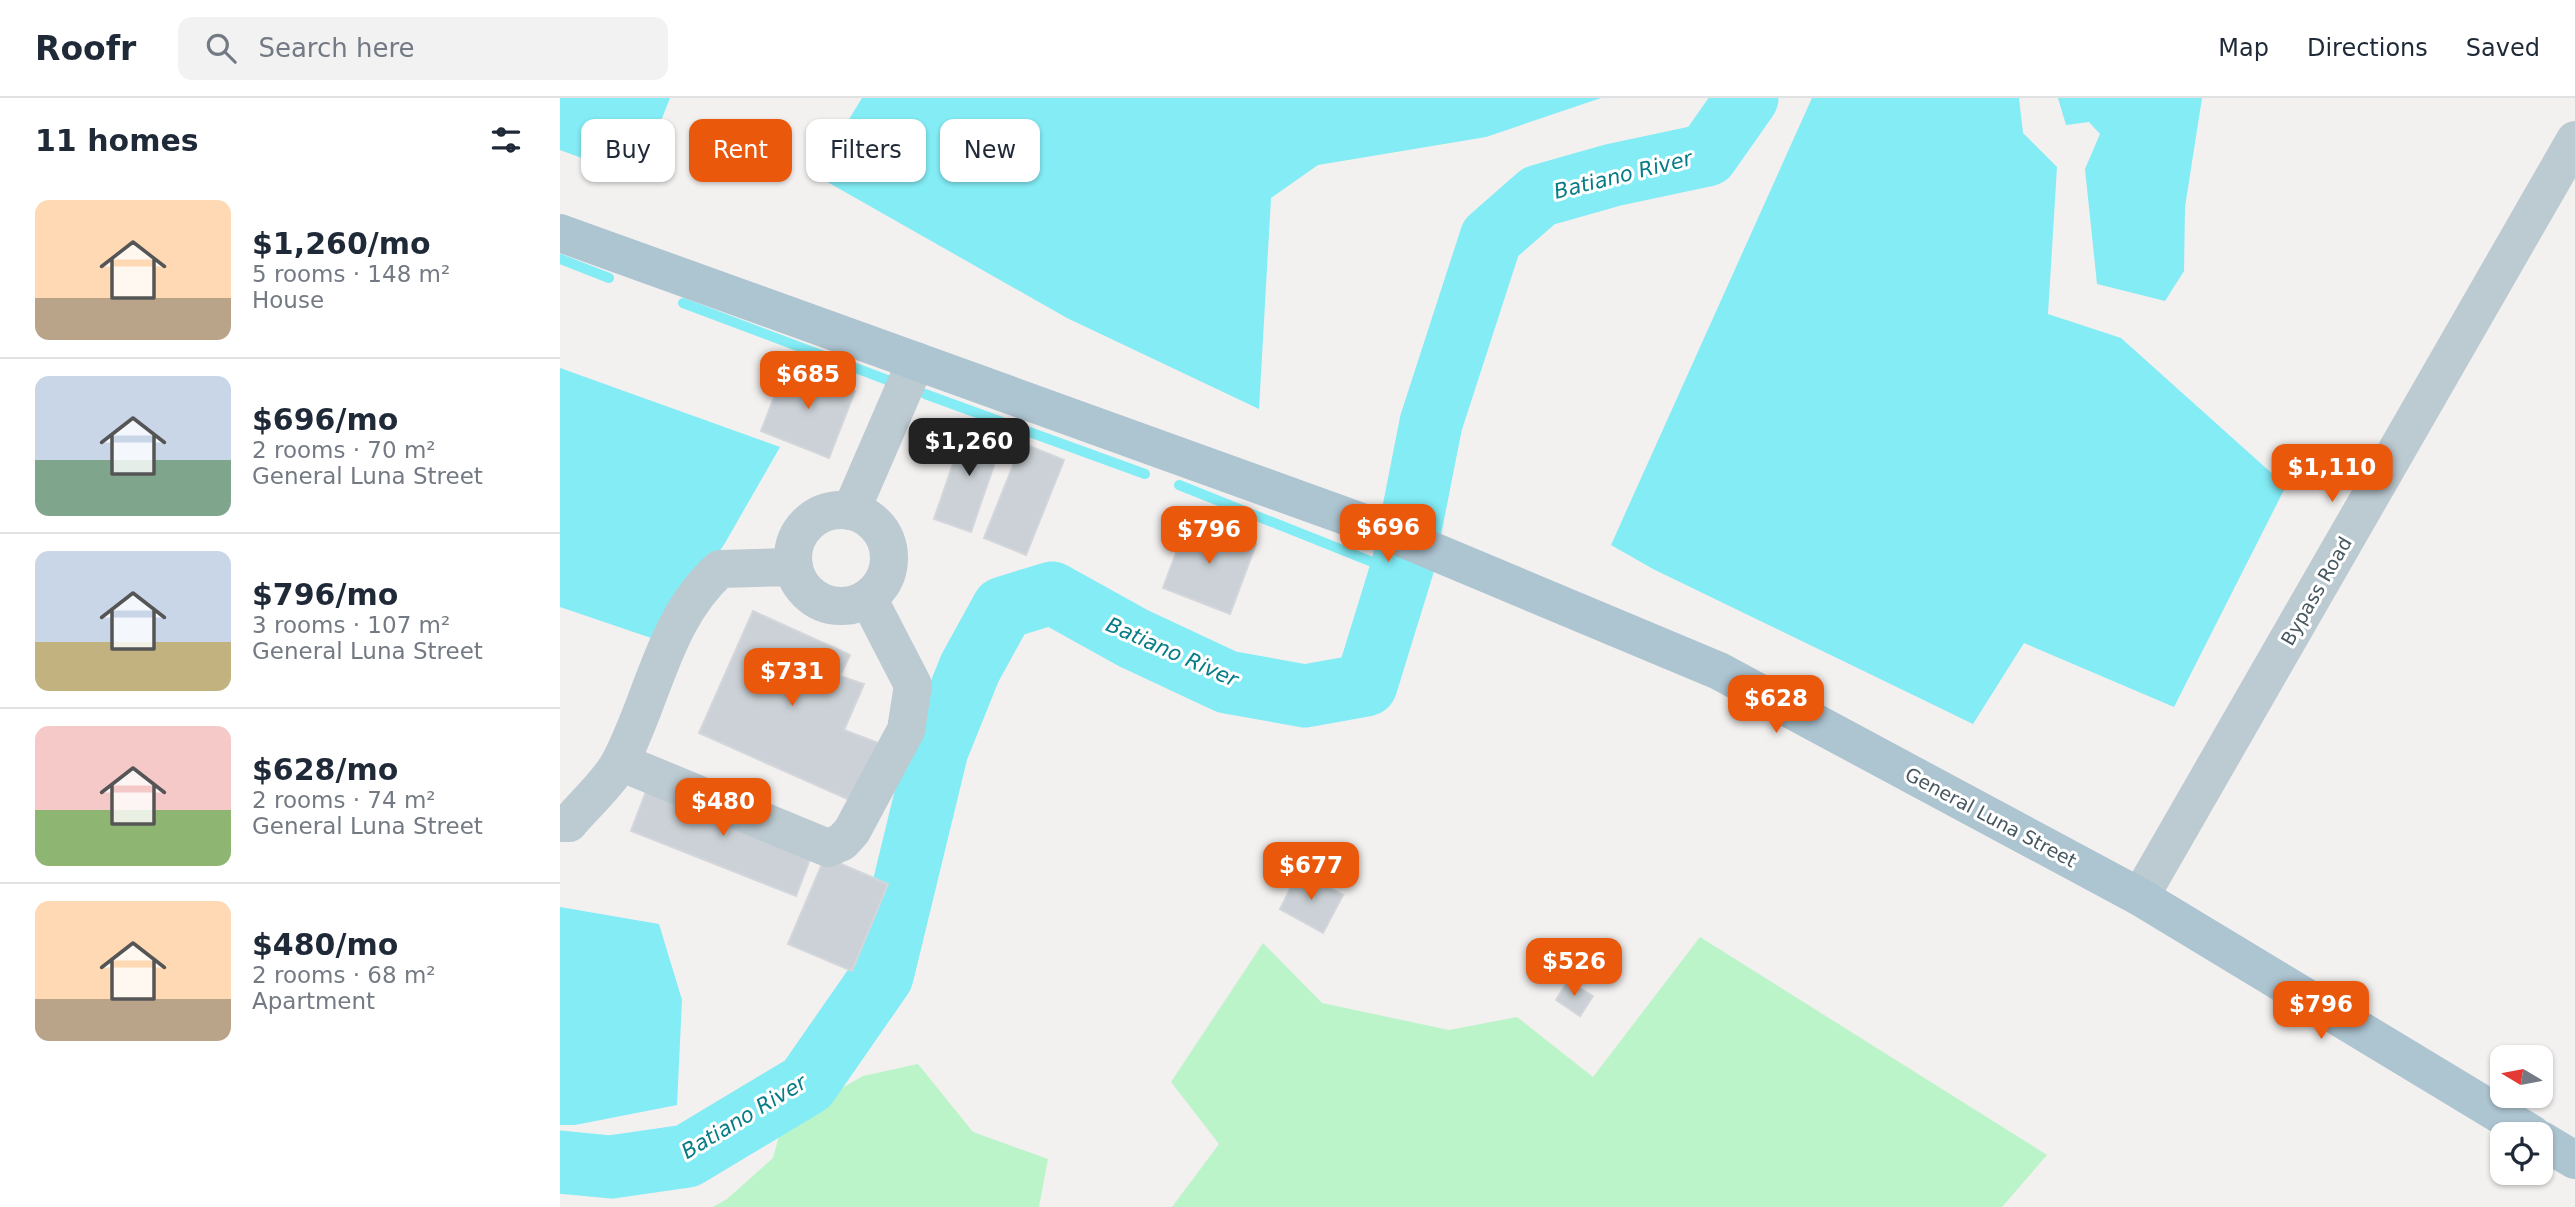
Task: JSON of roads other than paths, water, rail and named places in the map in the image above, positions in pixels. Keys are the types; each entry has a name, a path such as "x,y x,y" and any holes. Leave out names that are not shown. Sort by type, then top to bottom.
{"main road":[{"name":"General Luna Street","path":"560,233 1373,526 1719,671 2140,897 2512,1122"},
{"path":"2553,1147 2575,1160"}],"street":[{"name":"Bypass Road","path":"2140,897 2575,140"},
{"path":"851,511 916,361"},
{"path":"835,510 851,511 866,517 886,541 889,556 887,572 879,587 868,598 854,605 838,607 822,603 809,594 799,582 794,568 793,552 807,523 835,510"},
{"path":"560,823 569,823 621,762 668,641 701,586 720,569 794,568"},
{"path":"621,762 828,848 842,842 852,831 906,730 913,685 868,598"}],"water":[{"path":"560,98 670,98 662,119 581,119 581,158 560,150"},
{"path":"862,98 1601,98 1486,137 1318,165 1271,198 1259,409 1067,318 827,182 926,182 926,119 849,119"},
{"path":"1812,98 2019,98 2023,133 2057,167 2048,314 2121,338 2286,486 2174,707 2024,643 1973,724 1653,569 1611,545"},
{"path":"2058,98 2202,98 2185,207 2184,271 2165,301 2097,284 2085,169 2100,134 2089,122 2066,125"},
{"path":"560,368 780,447 725,543 660,641 560,607"},
{"path":"560,907 659,924 682,1000 677,1105 575,1125 560,1125"}],"waterway":[{"name":"Batiano River","path":"560,1162 611,1167 687,1156 807,1084 882,976 937,750 970,668 1003,608 1052,593 1133,638 1227,682 1305,696 1366,685 1403,565 1431,423 1491,238 1539,196 1613,175 1707,155 1747,98"},
{"path":"560,259 609,278"},
{"path":"683,303 890,381"},
{"path":"925,394 1145,474"},
{"path":"1179,485 1400,573"}]}
